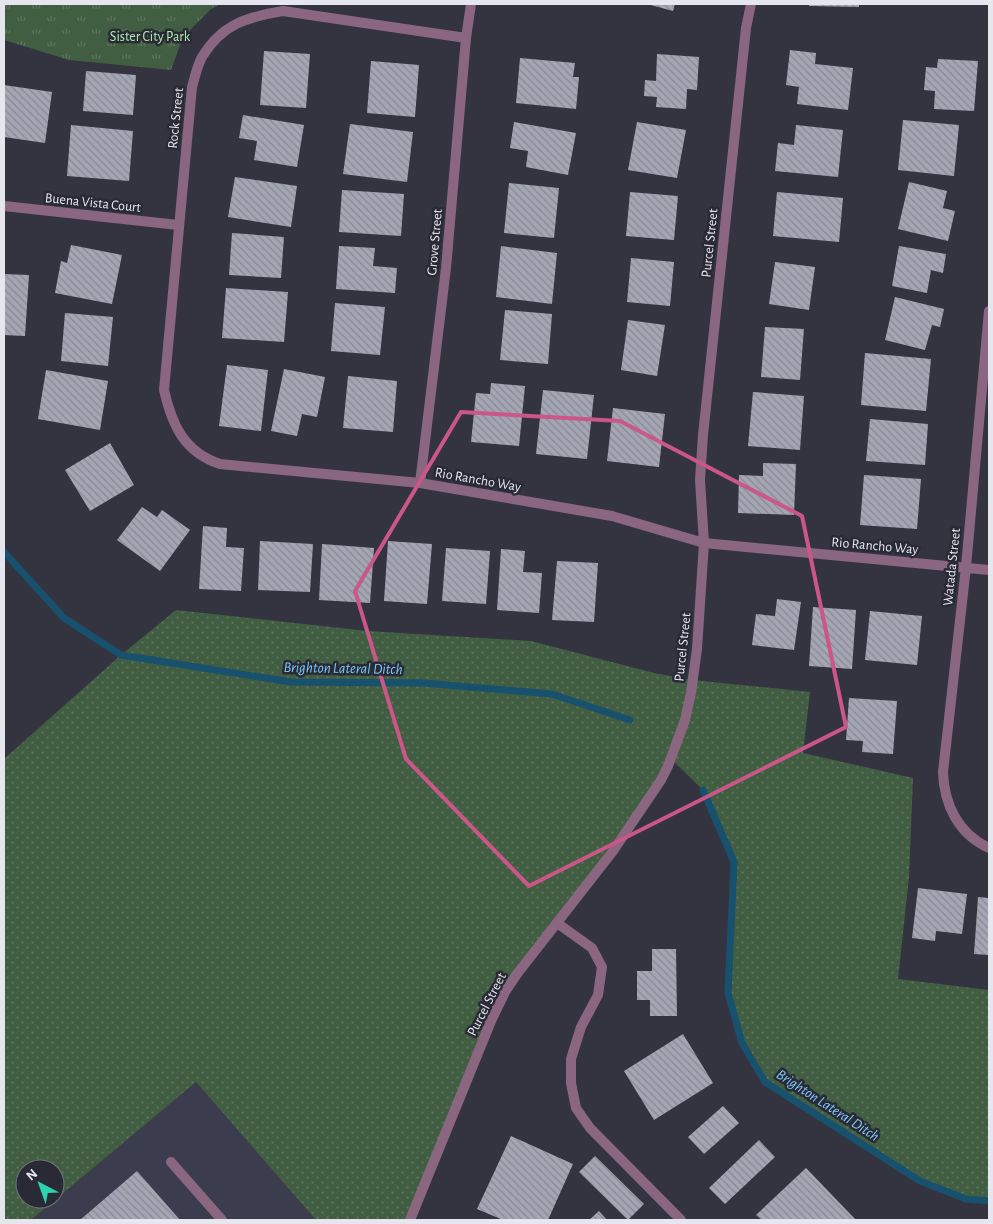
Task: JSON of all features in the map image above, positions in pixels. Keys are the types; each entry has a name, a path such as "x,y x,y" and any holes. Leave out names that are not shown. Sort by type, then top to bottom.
{"street":[{"name":"Grove Street","path":"420,483 446,268 466,38 471,4"},
{"name":"Purcel Street","path":"410,1220 491,1021 506,992 517,974 613,851 661,780 668,766 684,720 691,693 697,649 704,544 700,480 703,435 746,28 751,4"},
{"name":"Rock Street","path":"178,225 192,87 201,59 219,35 237,22 257,15 283,11 466,38"},
{"name":"Buena Vista Court","path":"4,206 178,225"},
{"name":"Rio Rancho Way","path":"178,225 164,390 173,422 180,435 206,459 220,464 420,483 612,516 704,544 989,570"},
{"name":"Watada Street","path":"989,311 966,567 943,772 944,788 949,808 958,823 977,843 989,848"},
{"path":"557,923 592,948 602,967 598,995 581,1027 571,1059 571,1083 576,1108 590,1128 681,1220"},
{"path":"171,1162 222,1220"}],"highlighted area":[{"path":"461,412 620,421 802,516 846,727 529,886 406,759 355,591"}],"shaded area":[{"path":"196,1082 316,1220 31,1220 44,1209 65,1209 65,1192"}],"green space":[{"name":"Sister City Park","path":"4,4 220,4 211,9 183,37 171,70 69,60 4,40"},
{"path":"176,610 367,631 531,641 654,673 692,680 810,692 803,753 913,778 909,877 898,979 989,990 989,1201 966,1199 920,1181 765,1082 742,1043 728,993 734,862 703,790 671,759 668,766 505,992 410,1220 316,1220 196,1082 65,1192 65,1159 15,1159 15,1209 44,1209 31,1220 4,1220 4,759 121,655"}],"building":[{"path":"647,4 675,4 673,11"},
{"path":"809,4 859,4 859,7 809,6"},
{"path":"790,50 816,53 815,64 853,68 848,110 797,104 799,87 786,85"},
{"path":"264,51 310,54 306,108 260,105"},
{"path":"657,54 699,57 697,90 687,89 686,109 656,107 657,97 644,96 645,80 656,81"},
{"path":"520,58 575,63 573,77 579,77 576,109 516,103"},
{"path":"938,59 978,61 974,111 934,109 935,91 924,90 926,67 937,68"},
{"path":"371,61 419,65 415,117 367,113"},
{"path":"86,71 136,75 133,115 83,111"},
{"path":"4,85 52,92 45,143 4,137"},
{"path":"243,115 304,125 297,167 254,160 257,141 239,138"},
{"path":"903,120 959,125 954,176 898,170"},
{"path":"514,122 576,133 568,175 526,167 528,151 510,148"},
{"path":"637,122 686,130 677,178 628,170"},
{"path":"350,124 413,132 407,182 343,174"},
{"path":"71,125 133,131 129,181 67,176"},
{"path":"796,125 843,130 838,177 775,171 778,143 794,145"},
{"path":"235,177 297,186 291,227 228,217"},
{"path":"909,182 947,191 943,208 955,211 948,241 898,229"},
{"path":"509,183 559,188 554,238 504,233"},
{"path":"342,190 404,194 401,236 339,232"},
{"path":"630,192 678,196 674,240 626,236"},
{"path":"777,192 843,198 839,242 773,236"},
{"path":"232,233 284,237 281,278 229,275"},
{"path":"71,245 122,255 112,304 55,293 61,261 67,263"},
{"path":"339,246 375,248 373,266 397,268 395,293 336,289"},
{"path":"501,246 557,253 552,304 496,297"},
{"path":"899,246 946,254 943,273 931,270 927,293 892,286"},
{"path":"631,258 674,262 670,306 627,302"},
{"path":"775,262 815,267 809,310 769,304"},
{"path":"4,274 29,275 25,336 4,335"},
{"path":"226,288 288,292 284,342 222,338"},
{"path":"895,297 944,309 940,327 932,325 925,350 885,340"},
{"path":"335,303 385,307 380,355 331,351"},
{"path":"505,310 552,314 548,364 500,360"},
{"path":"65,313 113,317 108,366 61,361"},
{"path":"628,320 665,325 657,376 621,370"},
{"path":"765,327 804,329 800,380 761,377"},
{"path":"865,353 931,359 926,411 861,405"},
{"path":"227,365 268,370 261,431 219,426"},
{"path":"284,369 325,377 317,417 302,414 297,436 271,431"},
{"path":"46,370 108,381 100,430 38,419"},
{"path":"348,376 397,381 393,432 343,428"},
{"path":"491,383 525,386 519,446 471,442 476,393 490,394"},
{"path":"543,390 594,395 587,459 536,454"},
{"path":"753,392 804,396 800,450 748,446"},
{"path":"613,408 665,414 659,467 607,461"},
{"path":"870,419 928,424 925,465 866,461"},
{"path":"110,443 134,485 90,511 65,470"},
{"path":"763,463 796,464 794,515 738,513 739,475 763,476"},
{"path":"864,475 921,479 917,529 860,525"},
{"path":"142,507 157,517 162,510 190,530 160,571 117,540"},
{"path":"203,526 227,528 226,547 244,548 241,591 199,589"},
{"path":"260,541 313,544 310,592 258,590"},
{"path":"388,541 432,544 427,604 384,601"},
{"path":"322,544 374,548 370,603 319,600"},
{"path":"446,548 490,551 486,604 442,601"},
{"path":"501,549 525,551 523,572 542,573 539,613 497,610"},
{"path":"557,561 598,563 594,622 552,620"},
{"path":"777,599 801,602 794,650 752,645 756,614 775,616"},
{"path":"813,607 856,610 852,669 809,666"},
{"path":"870,611 922,616 917,665 865,660"},
{"path":"849,698 897,701 893,754 862,752 863,741 846,740"},
{"path":"918,888 967,894 962,934 936,931 935,941 912,938"},
{"path":"978,897 989,898 989,955 974,954"},
{"path":"652,949 676,949 677,1016 650,1016 650,1000 637,1000 637,971 652,971"},
{"path":"683,1034 713,1083 654,1120 624,1071"},
{"path":"723,1106 739,1123 704,1154 688,1137"},
{"path":"511,1136 573,1164 548,1220 503,1220 477,1209"},
{"path":"759,1140 775,1157 725,1204 709,1188"},
{"path":"595,1156 644,1204 628,1220 579,1172"},
{"path":"806,1168 856,1220 762,1220 756,1215"},
{"path":"137,1171 180,1220 80,1220"},
{"path":"599,1211 607,1220 589,1220"}],"waterway":[{"name":"Brighton Lateral Ditch","path":"4,552 64,618 121,655 291,682 424,683 552,694 630,720"},
{"name":"Brighton Lateral Ditch","path":"703,790 734,862 728,993 742,1043 765,1082 920,1181 966,1199 989,1201"}]}
